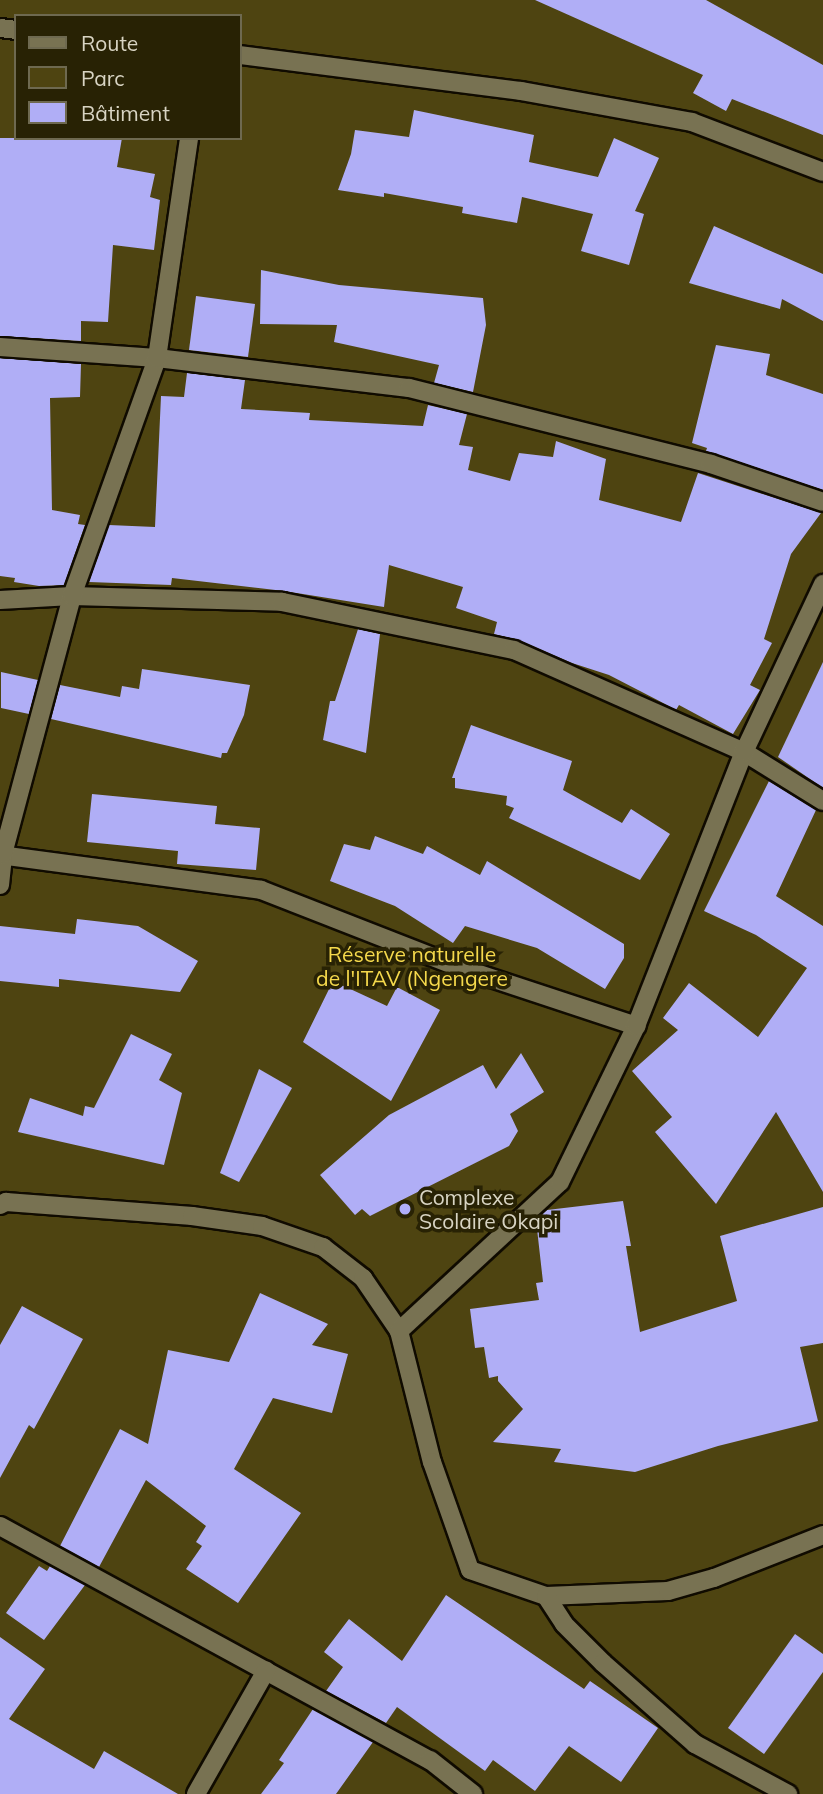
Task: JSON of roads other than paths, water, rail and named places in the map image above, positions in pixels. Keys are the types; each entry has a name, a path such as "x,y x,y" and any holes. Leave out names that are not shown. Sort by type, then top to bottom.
{"street":[{"path":"242,55 521,91 692,122 823,172"},
{"path":"0,885 2,855 72,596 157,358 189,140"},
{"path":"0,347 157,358 409,388 711,464 823,502"},
{"path":"398,1331 559,1182 636,1026 744,752 823,584"},
{"path":"0,600 72,596 282,602 514,650 744,752 823,801"},
{"path":"2,855 261,890 458,967 636,1026"},
{"path":"2,1203 192,1216 262,1226 323,1247 363,1278 398,1331 432,1462 470,1570 547,1596 668,1591 714,1578 823,1535"},
{"path":"0,1526 430,1760 473,1794"},
{"path":"547,1596 564,1624 603,1663 695,1744 788,1794"},
{"path":"196,1794 266,1671"}],"place":[{"name":"Complexe Scolaire Okapi","path":"405,1209"}],"park label":[{"name":"Réserve naturelle de l'ITAV (Ngengere","path":"412,966"}]}
